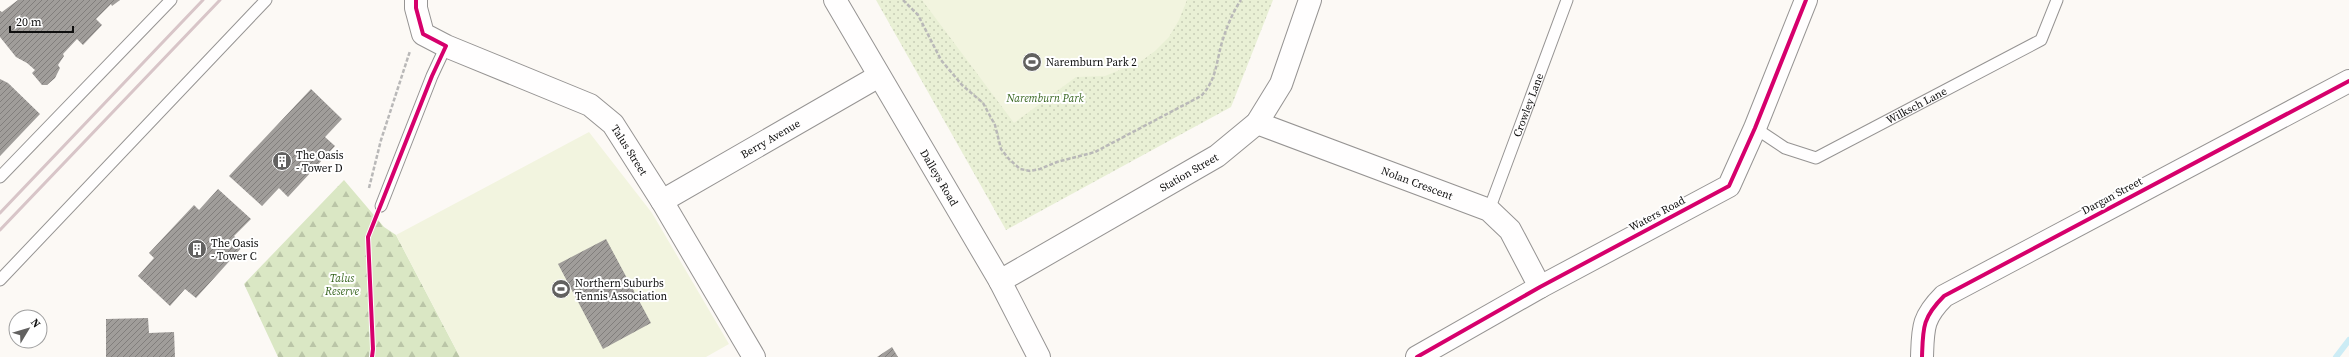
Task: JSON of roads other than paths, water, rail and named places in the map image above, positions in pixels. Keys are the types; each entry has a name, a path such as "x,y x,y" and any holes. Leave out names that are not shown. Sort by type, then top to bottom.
{"street":[{"name":"Talus Street","path":"416,0 416,8 424,34 446,46 590,105 612,124 662,201 754,357"},
{"name":"Dalleys Road","path":"835,0 1000,281 1039,357"},
{"name":"Station Street","path":"1000,281 1217,156 1257,123 1281,84 1310,0"},
{"name":"Waters Road","path":"1417,357 1540,287 1728,186 1755,128 1806,0"},
{"name":"Berry Avenue","path":"662,201 879,76"},
{"name":"Dargan Street","path":"1922,357 1923,331 1930,310 1944,296 2349,81"},
{"name":"Nolan Crescent","path":"1257,123 1489,210 1510,230 1540,287"}],"lane":[{"path":"0,177 171,0"},
{"path":"0,280 266,0"},
{"name":"Crowley Lane","path":"1489,210 1567,0"},
{"name":"Wilksch Lane","path":"1755,128 1785,148 1816,158 2041,40 2056,0"},
{"path":"381,206 432,76 446,46"}],"waterway":[{"path":"2336,357 2349,340"}],"railway":[{"path":"0,213 203,0"},
{"path":"0,230 220,0"}],"place":[{"name":"Naremburn Park 2","path":"1032,62"},
{"name":"The Oasis - Tower D","path":"282,161"},
{"name":"The Oasis - Tower C","path":"197,249"},
{"name":"Northern Suburbs Tennis Association","path":"561,289"}],"park label":[{"name":"Naremburn Park","path":"1045,98"},
{"name":"Talus Reserve","path":"342,284"}]}
